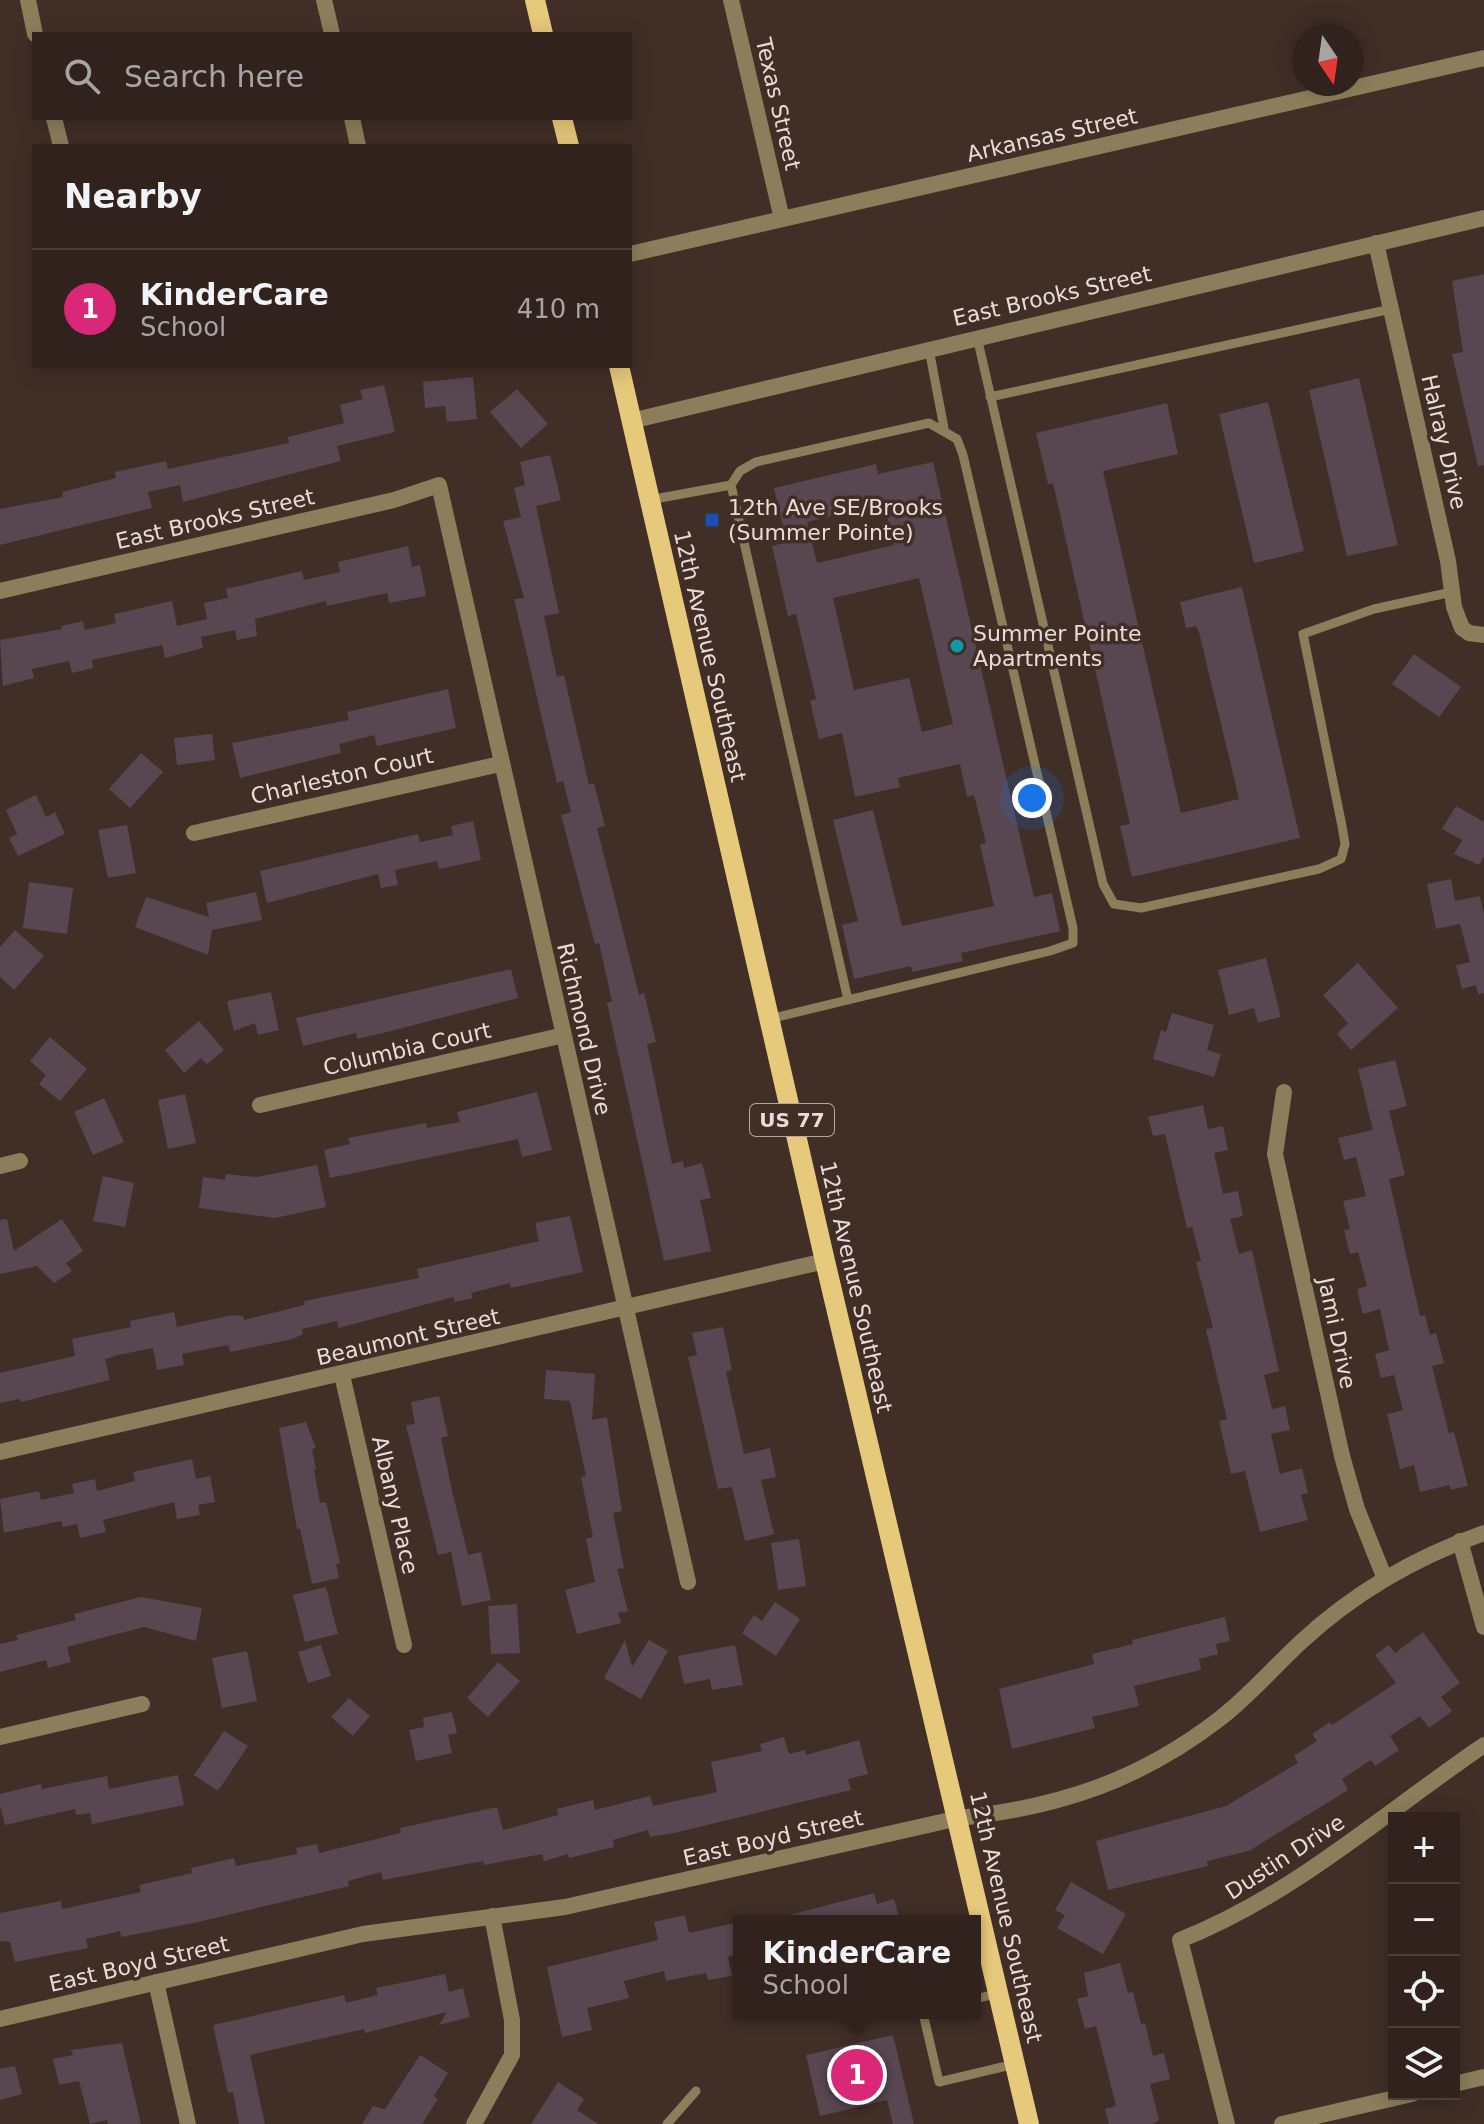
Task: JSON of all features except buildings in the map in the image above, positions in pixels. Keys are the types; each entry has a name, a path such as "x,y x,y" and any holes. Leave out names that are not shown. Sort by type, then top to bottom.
{"main road":[{"path":"535,0 543,32"},
{"path":"562,120 568,144"},
{"name":"12th Avenue Southeast","path":"619,368 825,1261 1029,2124"}],"street":[{"path":"28,0 35,32"},
{"path":"324,0 332,32"},
{"name":"Texas Street","path":"731,0 782,219"},
{"name":"Arkansas Street","path":"632,254 1484,58"},
{"path":"54,120 60,144"},
{"path":"352,120 358,144"},
{"name":"East Brooks Street","path":"631,421 1484,218"},
{"name":"Halray Drive","path":"1376,243 1452,592 1462,628 1469,633 1484,635"},
{"name":"East Brooks Street","path":"0,591 394,500 439,485"},
{"name":"Richmond Drive","path":"439,485 688,1582"},
{"name":"Charleston Court","path":"194,833 500,764"},
{"name":"Columbia Court","path":"260,1105 564,1035"},
{"name":"Jami Drive","path":"1284,1092 1275,1154 1342,1456 1357,1509 1385,1579"},
{"path":"0,1166 20,1161"},
{"name":"Beaumont Street","path":"0,1452 626,1310 825,1261"},
{"name":"Albany Place","path":"342,1375 404,1645"},
{"name":"East Boyd Street","path":"0,2019 363,1934 565,1907 959,1818 1008,1813 1114,1783 1151,1764 1221,1718 1327,1619 1385,1579 1460,1541 1484,1533"},
{"path":"1460,1541 1484,1627"},
{"path":"0,1737 142,1704"},
{"name":"Dustin Drive","path":"1227,2124 1180,1940 1248,1910 1300,1879 1484,1745"},
{"path":"474,2124 512,2055 512,2020 492,1916"},
{"path":"156,1982 188,2124"},
{"path":"1460,2083 1484,2077"},
{"path":"1282,2124 1388,2100"}],"lane":[{"path":"990,397 1391,309"},
{"path":"977,337 1103,884 1114,904 1124,908 1141,908 1319,869 1341,859 1345,844 1342,826 1303,634 1374,609 1452,592"},
{"path":"929,349 944,428"},
{"path":"769,1019 848,1000 1064,948 1073,943 1073,928 963,455 957,439 944,428 929,423 756,462 740,471 731,485 848,1000"},
{"path":"649,500 731,485"},
{"path":"981,1998 999,1993"},
{"path":"924,2019 939,2082 1015,2063"},
{"path":"667,2124 696,2091"}],"place":[{"name":"12th Ave SE/Brooks (Summer Pointe)","path":"712,520"},
{"name":"Summer Pointe Apartments","path":"957,646"},
{"name":"KinderCare","path":"857,2075"}]}
